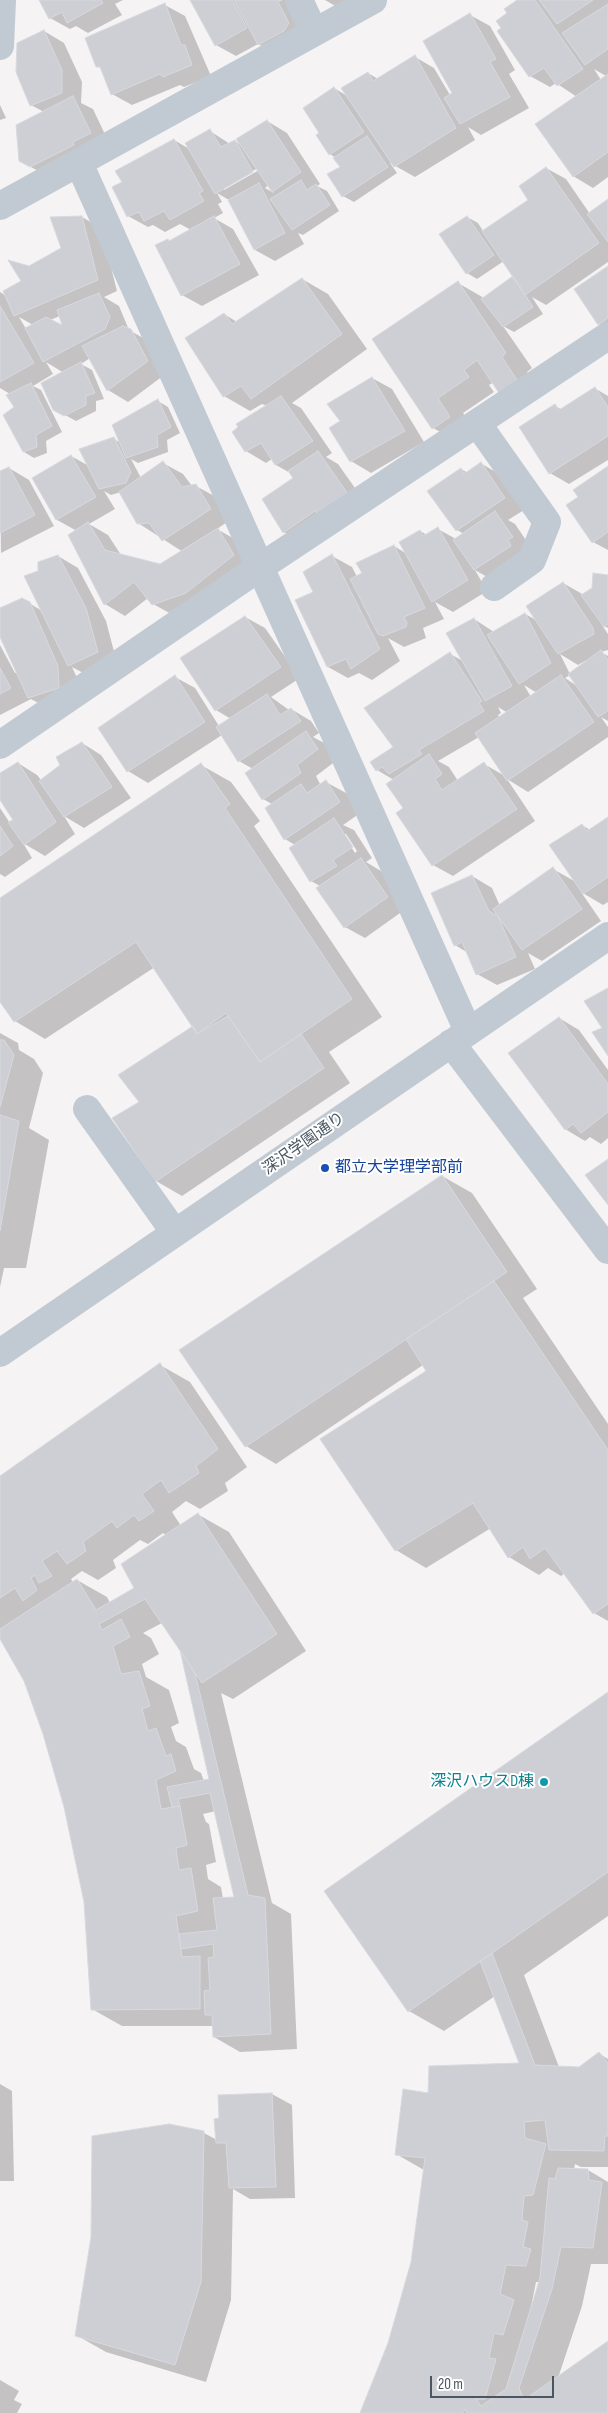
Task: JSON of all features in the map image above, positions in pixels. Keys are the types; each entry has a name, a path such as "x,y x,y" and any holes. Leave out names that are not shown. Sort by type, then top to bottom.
{"street":[{"path":"0,46 2,0"},
{"path":"299,0 314,32"},
{"path":"0,206 373,0"},
{"path":"79,163 259,568 459,1037 608,1250"},
{"path":"0,745 259,568 608,336"},
{"path":"477,423 547,522 532,560 494,587"},
{"name":"深沢学園通り","path":"0,1353 608,936"},
{"path":"87,1109 175,1233"}],"building":[{"path":"39,0 101,0 103,3 67,23 62,12 49,19"},
{"path":"190,0 232,0 247,28 215,46"},
{"path":"234,0 282,0 278,2 289,23 284,31 258,45"},
{"path":"517,0 535,0 583,69 557,86 544,68 529,77 497,31 501,28 496,21 507,13 504,9"},
{"path":"539,0 593,0 557,24"},
{"path":"165,3 181,45 185,45 192,65 163,77 160,74 111,95 100,67 96,67 85,38"},
{"path":"608,4 608,49 585,65 562,33"},
{"path":"470,13 496,59 490,62 510,97 460,124 444,98 452,93 423,41"},
{"path":"44,30 62,70 62,93 30,106 16,72 17,43"},
{"path":"415,55 456,128 394,167 341,88 368,72 373,81"},
{"path":"608,74 608,152 573,177 535,124"},
{"path":"334,87 364,132 329,155 316,135 319,133 303,108"},
{"path":"73,96 91,133 73,142 74,145 30,167 19,161 16,125"},
{"path":"267,120 301,172 272,192 236,139"},
{"path":"210,129 221,147 235,140 253,172 215,194 185,143"},
{"path":"367,136 388,167 342,197 327,174 340,167 333,158"},
{"path":"174,139 203,191 199,193 204,201 170,220 164,211 144,221 139,212 127,217 112,187 122,182 115,171"},
{"path":"546,167 599,243 525,295 482,231 528,200 519,186"},
{"path":"301,180 307,190 316,184 330,205 292,230 270,199"},
{"path":"259,183 285,233 254,250 228,200"},
{"path":"608,199 608,242 587,214"},
{"path":"82,216 98,280 14,316 3,291 21,281 8,260 29,266 61,248 50,217"},
{"path":"214,216 240,264 181,296 155,245 168,239 169,241"},
{"path":"467,216 494,255 466,274 439,234"},
{"path":"608,266 608,318 598,325 574,289"},
{"path":"513,276 533,307 503,327 481,299"},
{"path":"302,278 342,334 251,399 241,386 223,397 185,338 224,313 232,324"},
{"path":"458,281 506,353 502,357 517,380 499,393 477,360 464,370 469,377 438,398 450,417 432,429 372,339"},
{"path":"99,293 110,317 105,329 43,362 25,328 46,317 62,325 57,310"},
{"path":"0,306 34,363 0,382"},
{"path":"123,326 131,329 148,361 107,391 82,346"},
{"path":"81,362 95,393 86,396 86,405 64,416 53,410 41,383"},
{"path":"372,377 405,431 350,462 329,428 340,421 327,404"},
{"path":"31,383 52,426 36,435 37,447 23,452 3,415 14,407 6,395"},
{"path":"595,387 608,407 608,436 549,474 519,427 555,404 559,410"},
{"path":"281,396 313,441 275,465 261,443 245,452 232,432 238,427 236,424"},
{"path":"158,399 171,427 157,435 158,447 126,458 112,425"},
{"path":"114,437 131,472 126,483 99,489 79,449"},
{"path":"318,451 348,494 318,514 315,511 283,533 262,499 293,478 288,471"},
{"path":"71,455 96,497 56,520 32,478"},
{"path":"163,461 182,487 196,484 211,509 162,541 149,523 137,524 119,492"},
{"path":"481,462 505,498 456,531 427,491 461,468 464,474"},
{"path":"608,466 608,532 592,543 566,505 578,497 573,490"},
{"path":"9,467 35,515 0,533 0,471"},
{"path":"495,511 513,537 508,540 511,546 474,570 453,540"},
{"path":"88,522 105,550 160,564 218,528 234,555 186,593 152,605 134,582 104,605 68,535"},
{"path":"438,527 468,580 432,602 399,542 420,530 423,536"},
{"path":"394,545 425,608 404,617 407,623 406,627 383,636 378,634 350,579 362,573 356,563"},
{"path":"332,554 380,649 351,669 346,659 327,667 295,600 313,592 303,572"},
{"path":"58,555 86,608 98,652 68,666 24,576 38,571 38,562"},
{"path":"593,573 608,575 608,624 604,627 581,595 592,588"},
{"path":"563,582 593,628 594,634 558,654 526,606"},
{"path":"22,598 30,602 58,666 59,688 28,698 0,637 0,608"},
{"path":"525,613 551,663 519,684 487,635"},
{"path":"245,616 281,667 215,711 180,658"},
{"path":"474,618 512,686 485,701 446,633"},
{"path":"601,650 608,660 608,711 598,717 568,674"},
{"path":"450,652 482,701 479,703 484,711 419,750 422,754 389,774 382,767 376,771 370,762 393,747 364,708"},
{"path":"0,668 11,688 0,694"},
{"path":"175,675 205,722 127,772 98,728"},
{"path":"561,675 594,722 507,781 475,733"},
{"path":"267,694 280,715 291,708 301,721 238,762 216,727"},
{"path":"306,731 318,749 297,765 301,773 262,800 245,773"},
{"path":"82,742 112,787 64,817 39,781 60,765 56,757"},
{"path":"429,754 442,774 435,779 442,790 484,762 517,809 432,866 396,813 403,808 386,784"},
{"path":"18,762 56,822 24,845 8,822 13,820 0,800 0,773"},
{"path":"201,763 230,804 225,808 352,999 260,1062 226,1013 197,1034 136,942 14,1022 0,1002 0,898"},
{"path":"326,780 340,802 284,840 265,808 301,784 307,793"},
{"path":"608,817 608,877 583,894 549,845 582,824 587,831"},
{"path":"334,818 353,847 333,860 337,866 310,882 289,848"},
{"path":"0,826 13,846 0,856"},
{"path":"361,858 388,897 344,928 316,888"},
{"path":"553,867 582,909 522,950 493,909"},
{"path":"472,875 489,911 498,916 516,957 476,975 462,942 454,946 431,893"},
{"path":"608,988 608,1056 592,1032 602,1028 584,1001"},
{"path":"228,1016 260,1062 301,1034 324,1068 155,1182 112,1118 139,1102 118,1075 193,1026 197,1034"},
{"path":"559,1017 608,1084 608,1112 581,1133 573,1124 565,1130 508,1053"},
{"path":"0,1040 4,1040 14,1055 0,1107"},
{"path":"0,1115 19,1121 0,1231"},
{"path":"608,1159 608,1205 585,1175"},
{"path":"442,1175 507,1272 245,1447 179,1350"},
{"path":"494,1281 608,1450 608,1604 593,1614 545,1548 530,1559 523,1547 508,1558 473,1503 395,1551 320,1439 426,1371 406,1339"},
{"path":"160,1363 218,1449 196,1466 199,1473 169,1493 161,1480 142,1494 154,1511 139,1521 134,1515 117,1528 112,1521 83,1542 86,1551 67,1564 57,1551 42,1561 52,1576 39,1583 35,1575 31,1578 37,1590 23,1601 15,1588 0,1598 0,1476"},
{"path":"198,1513 277,1634 202,1683 145,1599 99,1624 102,1630 121,1619 130,1637 113,1646 121,1674 139,1671 150,1706 142,1709 148,1731 156,1728 166,1756 171,1754 176,1771 156,1780 161,1809 180,1806 187,1845 176,1848 179,1870 191,1868 198,1911 176,1916 182,1957 200,1956 200,2009 91,2010 84,1902 64,1807 43,1734 24,1681 0,1639 0,1629 77,1579 96,1610 134,1588 121,1564"},
{"path":"180,1650 195,1673 248,1895 265,1898 271,2034 213,2037 212,2015 205,2015 204,1991 210,1990 208,1958 214,1957 213,1944 181,1949 179,1934 217,1930 213,1898 234,1897 210,1793 178,1799 180,1806 172,1807 167,1787 209,1779"},
{"name":"深沢ハウスD棟","path":"608,1692 608,1872 408,2012 324,1891"},
{"path":"492,1953 535,2065 579,2067 599,2052 608,2063 608,2136 605,2136 604,2151 549,2150 545,2120 524,2122 525,2138 546,2144 533,2195 524,2196 522,2220 528,2222 523,2247 531,2249 526,2266 506,2265 500,2294 514,2300 503,2335 494,2333 489,2358 496,2359 485,2399 476,2399 481,2406 506,2389 540,2278 549,2178 555,2179 558,2168 588,2169 589,2180 602,2182 593,2248 561,2247 552,2289 519,2388 524,2400 608,2341 608,2413 467,2413 465,2409 463,2413 360,2413 388,2343 411,2262 425,2158 395,2155 403,2089 428,2093 429,2066 519,2063 480,1961"},
{"path":"272,2093 276,2187 229,2188 226,2143 216,2143 214,2119 219,2118 218,2095"},
{"path":"169,2124 204,2131 201,2282 175,2365 75,2336 91,2237 92,2136"}],"place":[{"name":"都立大学理学部前","path":"325,1168"},
{"name":"深沢ハウスD棟","path":"544,1782"}]}
